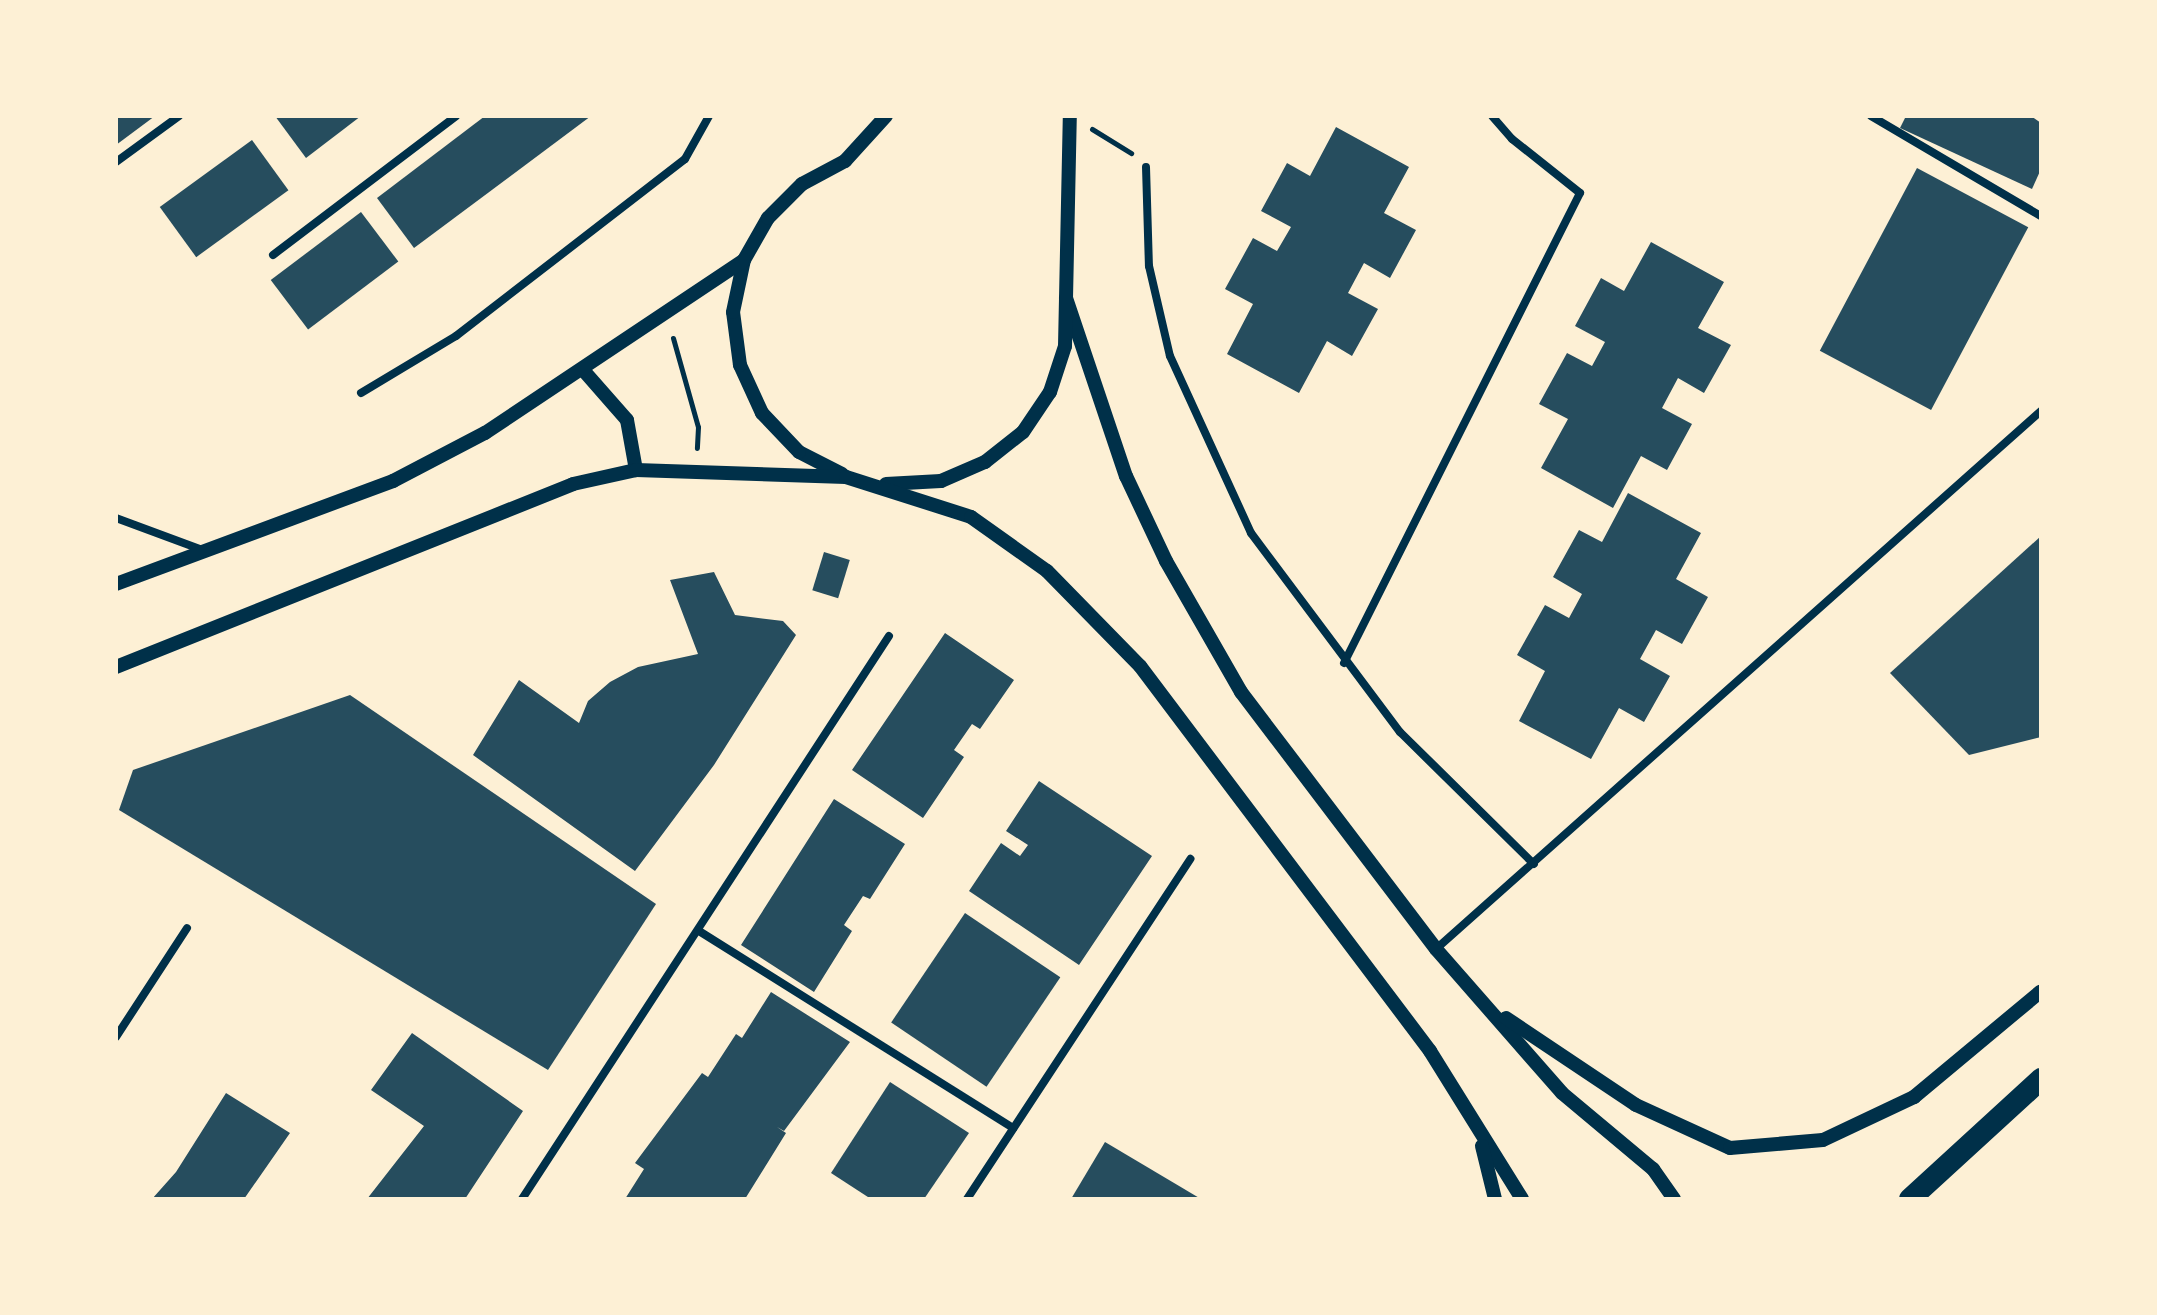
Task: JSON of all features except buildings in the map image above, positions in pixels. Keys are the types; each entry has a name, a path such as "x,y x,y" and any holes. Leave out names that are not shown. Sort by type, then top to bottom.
{"highway":[{"path":"1910,1199 2041,1079"}],"street":[{"path":"116,162 179,116"},
{"path":"273,255 456,116"},
{"path":"361,393 456,336 685,159 709,116"},
{"path":"886,116 845,161 802,184 776,209 744,260 733,312 740,365 762,413 790,442 846,477 971,517 1047,571 1104,625 1229,778 1430,1051 1480,1138 1522,1199"},
{"path":"1344,663 1580,193 1512,139 1492,116"},
{"path":"1871,116 2041,216"},
{"path":"116,667 573,484 636,470 846,477 893,485 941,481 985,462 1023,432 1050,392 1060,362 1066,298 1070,118"},
{"path":"1146,167 1149,266 1170,356 1251,533 1344,663 1400,732 1534,864"},
{"path":"116,584 200,549 300,519 393,481 485,433 584,371 744,260"},
{"path":"1066,298 1126,476 1166,561 1241,692 1436,949 1494,1009 1562,1093 1653,1169 1674,1199"},
{"path":"584,371 627,420 636,470"},
{"path":"1436,949 2041,411"},
{"path":"116,518 200,549"},
{"path":"522,1199 889,636"},
{"path":"967,1199 1190,859"},
{"path":"116,1037 187,928"},
{"path":"699,931 1013,1128"},
{"path":"1494,1009 1636,1105 1730,1148 1823,1140 1914,1097 2041,991"},
{"path":"1480,1138 1495,1199"}],"path":[{"path":"1070,118 1112,137 1146,167"},
{"path":"666,314 698,427 696,471"}]}
